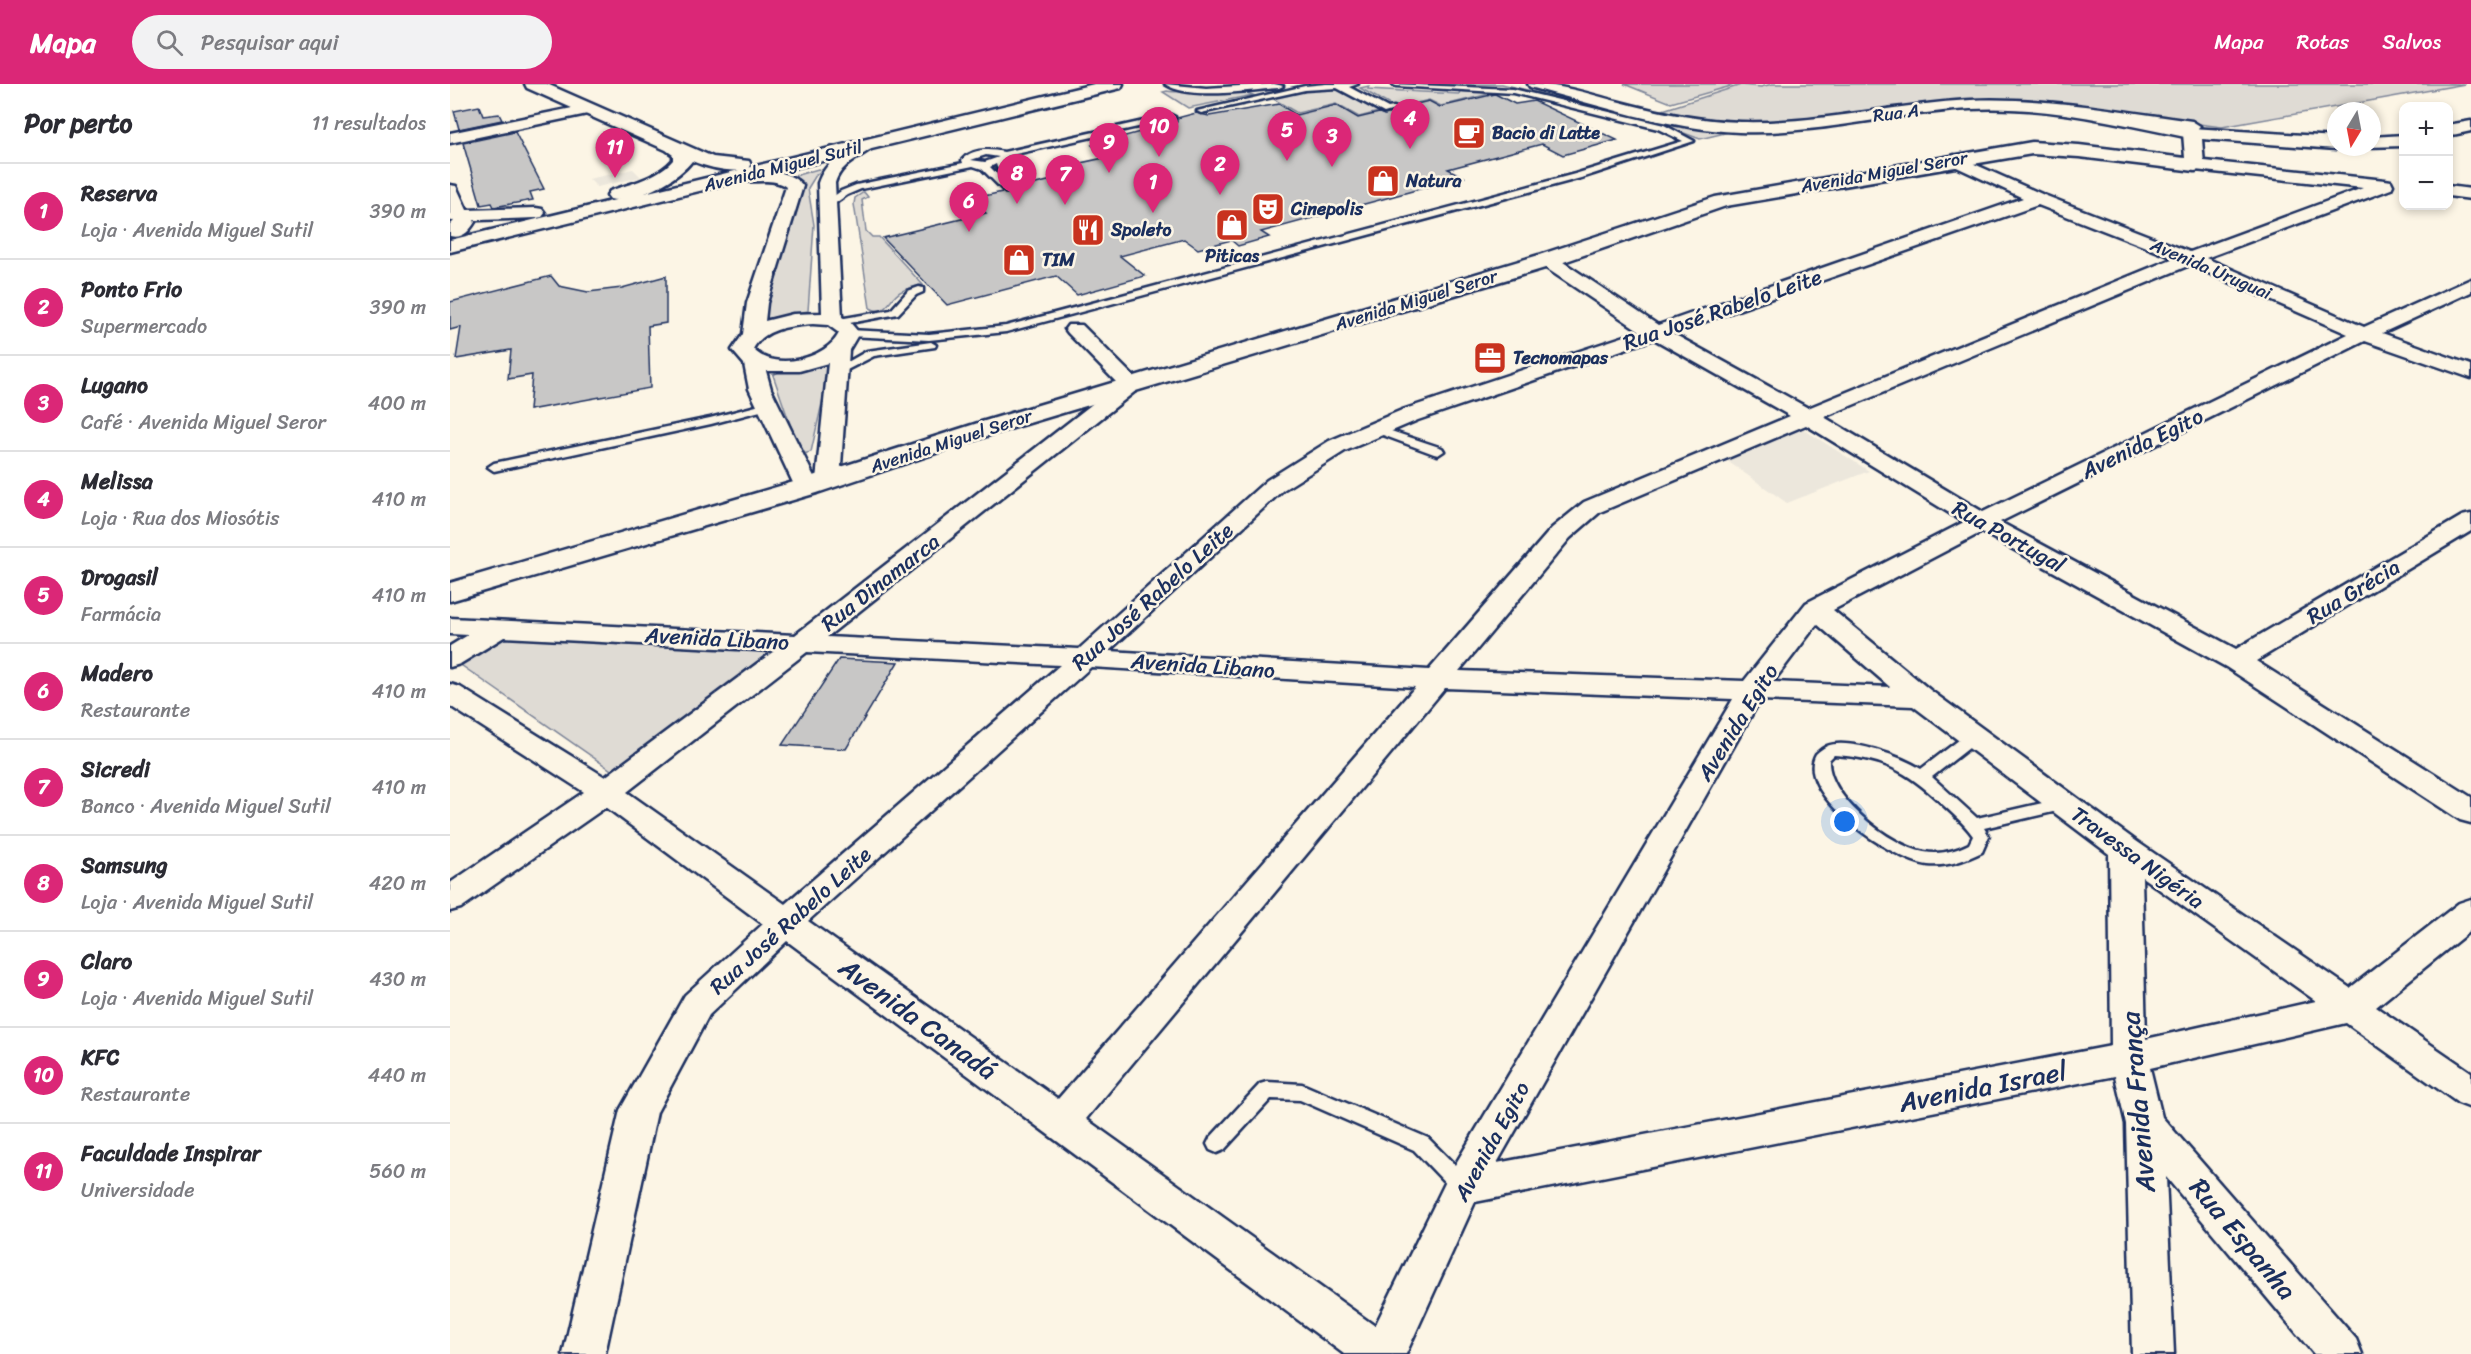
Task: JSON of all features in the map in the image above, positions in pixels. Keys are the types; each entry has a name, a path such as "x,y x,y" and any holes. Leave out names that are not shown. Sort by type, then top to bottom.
{"main road":[{"path":"533,84 673,147 710,162 741,170"},
{"name":"Avenida Miguel Sutil","path":"453,228 741,170 1083,84"},
{"name":"Avenida Miguel Sutil","path":"453,228 865,146 1115,84"},
{"path":"2453,130 2471,126"},
{"path":"2194,165 2195,131"},
{"name":"Rua A","path":"2195,131 2327,142"},
{"path":"2381,142 2399,140"},
{"path":"617,195 661,178 679,166 683,160 682,153 673,147"},
{"name":"Avenida Miguel Seror","path":"450,592 818,483 987,428 1547,260 1722,201 2013,150 2050,148 2194,165"}],"street":[{"name":"Rua A","path":"1535,84 1715,126 1785,126 1976,104 2018,104 2076,110 2195,131"},
{"path":"450,138 587,110"},
{"path":"818,483 839,339 824,189 826,178 834,166 865,146"},
{"name":"Avenida Uruguai","path":"1954,160 2038,199 2190,258 2364,334 2471,372"},
{"name":"Avenida Miguel Seror","path":"2194,165 2394,186"},
{"path":"741,170 789,179 795,186 757,303 753,334"},
{"path":"1061,1122 1561,533 1592,507 2190,258 2394,186"},
{"path":"450,190 453,228"},
{"path":"2453,192 2471,194"},
{"name":"Rua José Rabelo Leite","path":"584,1354 639,1110 697,1005 785,923 1275,485 1337,446 1410,415 2038,199"},
{"name":"Rua Portugal","path":"1547,260 1656,332 1806,416 1982,522 2236,662 2471,812"},
{"name":"Avenida Egito","path":"1382,1354 1463,1186 1752,690 1815,609 1982,522 2364,334 2471,285"},
{"path":"796,319 839,339 813,361 798,365 754,363 745,357 742,350 745,342 753,334 780,322 796,319"},
{"path":"1075,329 1131,386"},
{"path":"754,363 760,389 768,406 818,483"},
{"name":"Rua Dinamarca","path":"450,899 606,792 803,642 1131,386"},
{"name":"Rua Grécia","path":"2236,662 2471,521"},
{"name":"Travessa Nigéria","path":"1815,609 1920,697 2125,849 2471,1092"},
{"name":"Avenida Libano","path":"450,626 1085,657 1435,679 1920,697"},
{"path":"450,658 501,627"},
{"name":"Avenida Canadá","path":"450,693 606,792 1382,1354"},
{"name":"Avenida França","path":"2125,849 2129,1058 2145,1124 2153,1354"},
{"name":"Avenida Israel","path":"1463,1186 2129,1058 2350,1008 2471,912"},
{"name":"Rua Espanha","path":"2145,1124 2341,1354"}],"lane":[{"path":"1169,84 1186,90 1307,84"},
{"path":"1285,92 1307,84"},
{"path":"1201,111 1305,88 1335,85 1354,84 1394,109 1387,111 1348,88 1335,85"},
{"path":"1396,84 1513,91 1660,127 1689,138"},
{"path":"1254,87 1264,91 1266,96"},
{"path":"827,205 844,193 859,187 975,165 1171,117"},
{"path":"1677,139 1689,138"},
{"path":"839,339 952,336 1006,329 1578,176 1681,145 1690,141 1689,138"},
{"path":"992,152 1002,158 1000,165 1023,187 1008,190 966,160 975,154 992,152"},
{"path":"839,339 894,312 912,293 919,290"},
{"path":"839,339 871,353 1006,335 1046,318"},
{"path":"494,467 711,421 768,406"},
{"path":"1376,429 1438,452"},
{"path":"1923,776 1974,737"},
{"path":"1831,750 1865,751 1900,762 1923,776 1975,824 1981,836 1976,848 1956,857 1926,859 1900,852 1870,832 1834,796 1821,773 1821,758 1831,750"},
{"path":"1975,824 2064,804"},
{"path":"1217,1144 1267,1089 1302,1092 1421,1144 1463,1186"}],"shaded area":[{"path":"1474,84 1502,84 1671,125 1729,132 1700,139 1668,127 1515,90 1473,87"},
{"path":"1624,84 1727,84 1731,86 1671,103"},
{"path":"1772,84 2465,84 2363,102 2327,102 2327,108 2222,127 2029,102 1794,122 1736,124 1663,110 1741,85 1761,87"},
{"path":"1369,86 1368,89 1459,94 1460,91 1493,93 1441,106 1429,100 1395,108 1360,88"},
{"path":"1312,89 1344,90 1382,111 1359,117 1336,104 1297,113 1272,98"},
{"path":"1221,90 1253,95 1188,108 1163,92"},
{"path":"633,169 641,177 597,187 589,179"},
{"path":"818,169 822,170 808,188 814,225 808,311 766,319 764,316 805,184 794,176"},
{"path":"864,192 868,197 862,200 866,231 872,237 879,237 923,285 900,292 884,309 880,310 870,308 854,204 855,198"},
{"path":"830,364 830,368 811,452 803,454 773,375 780,371"},
{"path":"1803,429 1869,471 1787,503 1723,458"},
{"path":"503,632 787,647 617,774 458,663"}],"building":[{"path":"1495,94 1515,104 1534,101 1617,140 1563,155 1542,144 1448,169 1464,177 1261,232 1269,237 1238,246 1231,240 1198,249 1184,239 1120,256 1145,276 1077,295 1056,276 947,305 883,238 986,213 971,199 1002,192 1005,194 1026,191 1028,186 1072,175 1062,167 1108,157 1092,145 1177,122 1177,118 1196,113 1209,116 1279,104 1296,115 1336,105 1358,118 1379,113 1385,115 1399,111 1400,108 1429,101 1440,107"},
{"path":"479,106 483,116 499,114 502,120 459,129 454,111"},
{"path":"515,132 544,189 530,192 533,200 494,207 492,203 481,205 463,143"},
{"path":"551,276 559,286 588,292 622,288 666,276 666,323 648,326 650,388 529,410 532,375 508,379 511,350 456,359 461,327 450,330 450,302"},
{"path":"839,659 898,662 846,749 782,745"}],"place":[{"name":"Bacio di Latte","path":"1469,133"},
{"name":"Melissa","path":"1410,149"},
{"name":"KFC","path":"1159,157"},
{"name":"Drogasil","path":"1287,161"},
{"name":"Lugano","path":"1332,167"},
{"name":"Claro","path":"1109,173"},
{"name":"Faculdade Inspirar","path":"615,178"},
{"name":"Natura","path":"1383,181"},
{"name":"Ponto Frio","path":"1220,195"},
{"name":"Samsung","path":"1017,204"},
{"name":"Sicredi","path":"1065,205"},
{"name":"Cinepolis","path":"1268,209"},
{"name":"Reserva","path":"1153,213"},
{"name":"Piticas","path":"1232,225"},
{"name":"Spoleto","path":"1088,230"},
{"name":"Madero","path":"969,232"},
{"name":"TIM","path":"1019,260"},
{"name":"Tecnomapas","path":"1490,358"}]}
